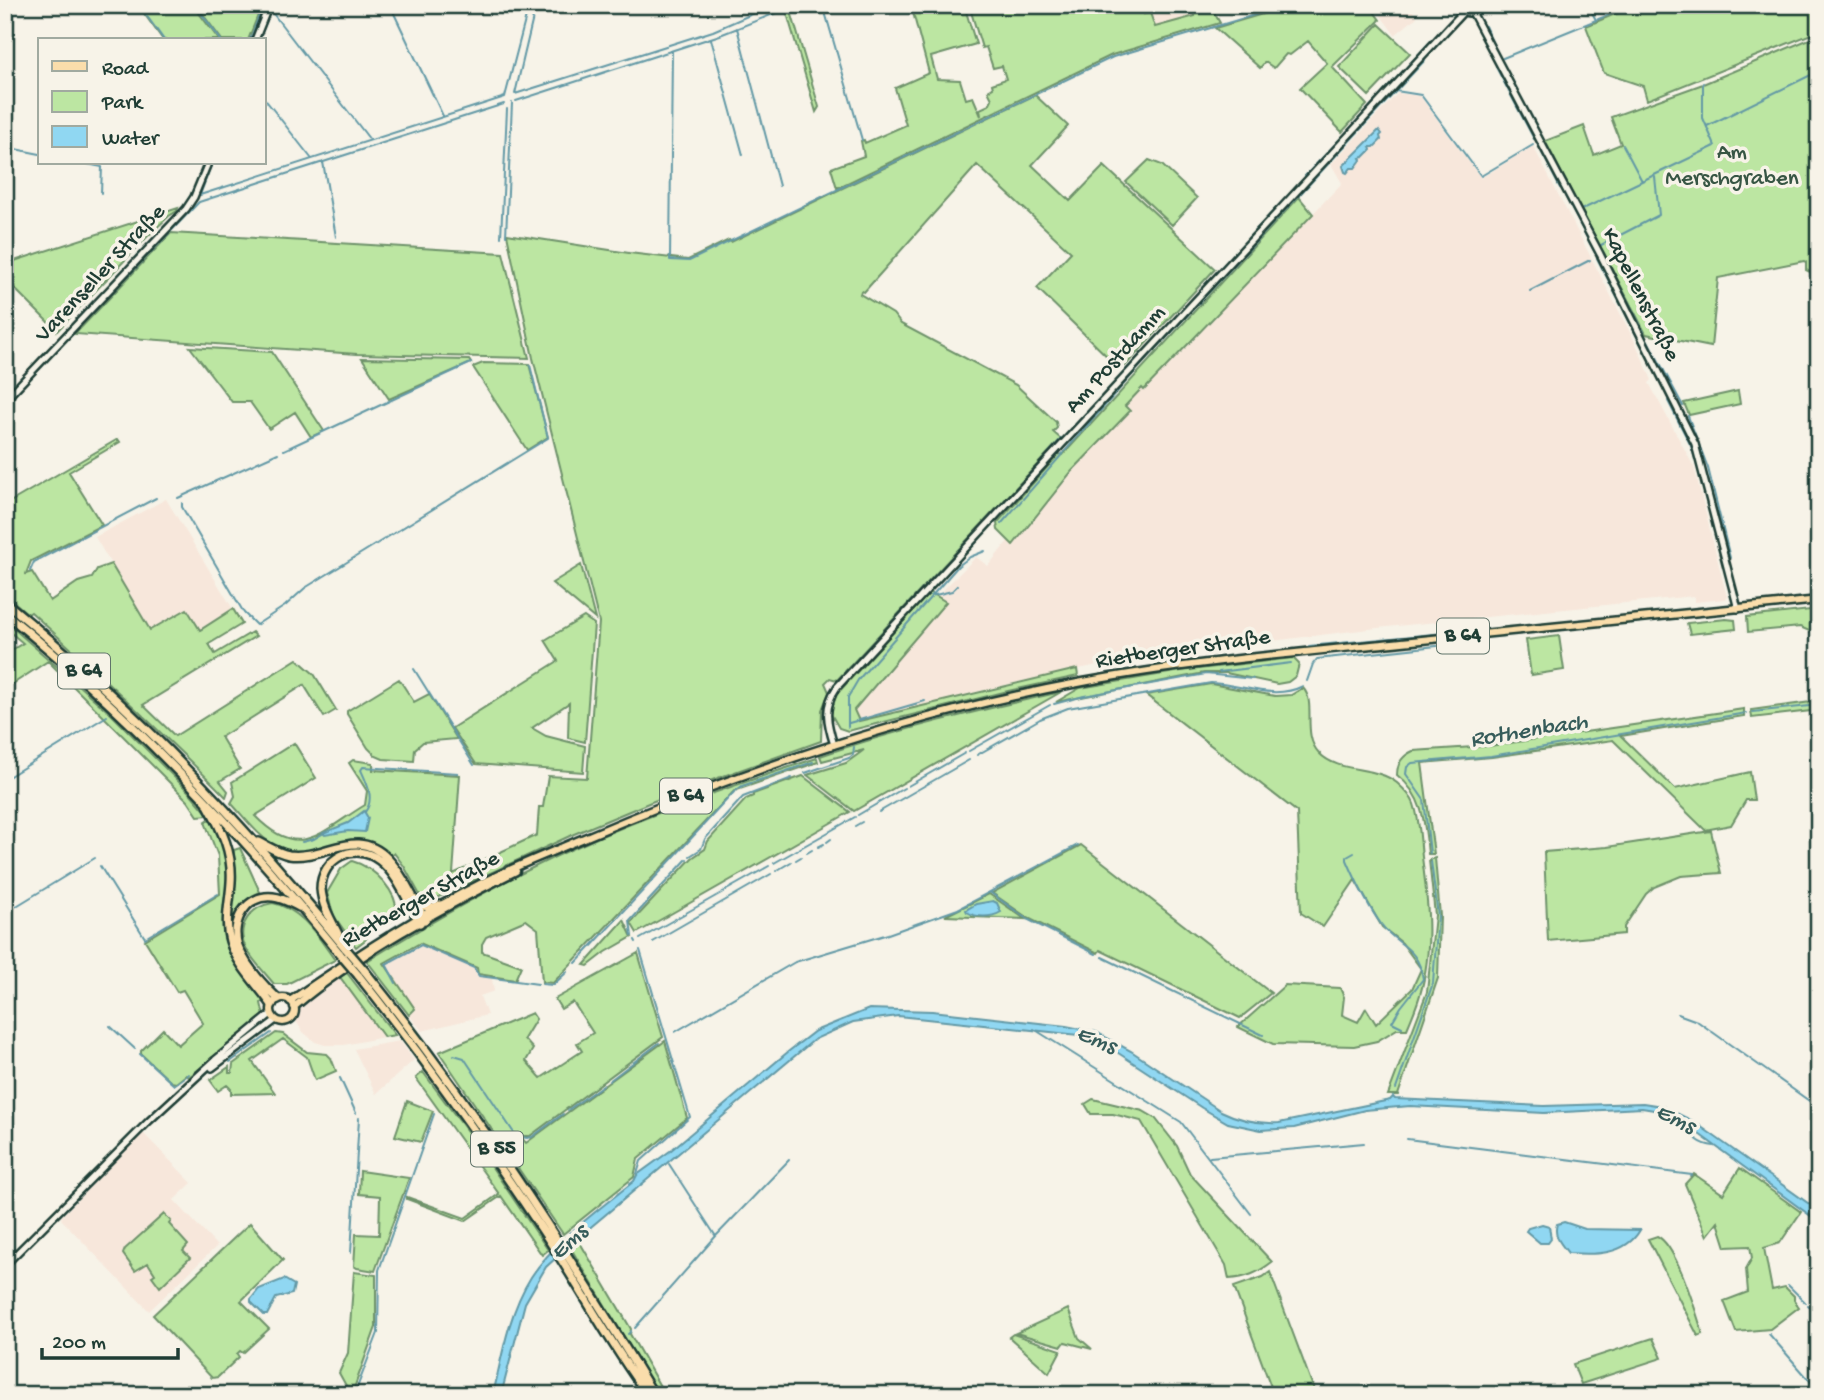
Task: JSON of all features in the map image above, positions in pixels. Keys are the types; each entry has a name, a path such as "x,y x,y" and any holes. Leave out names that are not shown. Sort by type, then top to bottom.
{"highway":[{"name":"B 64","path":"5,603 134,716 252,837 277,852 289,855 310,854 352,843 372,847 390,861 416,904 421,919"},
{"name":"B 64","path":"5,613 103,698 202,795 219,826 229,853 229,939 237,957 274,1010"},
{"name":"B 55","path":"202,795 343,949"},
{"name":"B 55","path":"252,837 437,1071 549,1233 654,1395"},
{"name":"B 55","path":"343,949 325,906 321,885 328,866 344,854 365,853 382,862 421,919"},
{"name":"B 55","path":"274,1010 239,950 237,921 244,909 264,897 281,898 306,911"},
{"name":"B 64","path":"416,904 430,908 440,905"},
{"name":"B 55","path":"569,1265 618,1352 648,1395"}],"main road":[{"name":"Rietberger Straße","path":"421,919 440,905 512,868 675,800 834,745 958,709 1105,678 1229,660 1819,600"},
{"name":"Rietberger Straße","path":"274,1010 282,1022 289,1020 294,1014 292,1004 352,958 421,919 576,842"},
{"path":"274,1010 292,1004"}],"street":[{"path":"257,38 269,5"},
{"path":"1461,8 1472,12 1476,5"},
{"name":"Am Postdamm","path":"834,745 827,716 828,704 837,687 1461,8"},
{"name":"Kapellenstraße","path":"1472,12 1594,243 1695,444 1738,608"},
{"name":"Varenseller Straße","path":"5,400 180,216 194,197 208,164"},
{"path":"5,1265 142,1127 274,1010"}],"shaded area":[{"path":"1141,5 1192,5 1195,16 1154,27 1144,15"},
{"path":"1373,5 1418,5 1412,10 1417,17 1395,35"},
{"path":"1398,93 1420,96 1481,178 1533,146 1635,342 1652,380 1649,383 1694,467 1727,597 1695,602 1694,596 1377,628 1125,659 1006,685 859,722 853,710 945,603 937,596 976,557 988,566 1008,541 1012,545 1072,471 1129,411 1125,406 1142,388 1145,390 1342,183 1331,164"},
{"path":"166,499 233,609 199,630 150,630 95,537"},
{"path":"417,944 474,968 477,976 492,979 494,991 480,996 487,1015 422,1031 409,1015 415,1010 383,964"},
{"path":"340,977 384,1037 344,1045 325,1045 315,1042 303,1032 294,1018 298,1008"},
{"path":"400,1041 414,1060 376,1094 354,1049"},
{"path":"143,1133 192,1183 174,1200 217,1246 149,1311 61,1219"}],"green space":[{"path":"138,5 193,5 218,38 162,38"},
{"path":"196,5 262,5 249,38 221,38"},
{"path":"911,5 964,5 976,44 931,57 937,79 960,80 966,99 973,97 981,116 980,109 989,105 992,99 988,91 993,88 992,84 1006,79 1002,66 993,68 986,47 982,48 969,5 1141,5 1144,14 1150,13 1155,27 1195,16 1192,5 1210,5 1220,23 1112,55 837,188 831,168 864,156 861,141 864,140 865,143 906,125 895,88 929,73"},
{"path":"1294,5 1369,5 1380,20 1332,67 1367,105 1342,132 1300,88 1327,63 1308,41 1290,55 1286,54 1274,68 1265,62 1260,68 1215,28"},
{"path":"1637,5 1813,5 1819,31 1647,100 1643,86 1604,73 1586,26"},
{"path":"790,8 819,107 816,112 786,10"},
{"path":"1379,24 1410,53 1369,96 1339,67"},
{"name":"Am Merschgraben","path":"1819,35 1819,276 1806,270 1804,261 1718,278 1711,347 1646,334 1545,141 1584,126 1594,155 1621,144 1611,117 1703,84"},
{"path":"1035,95 1068,126 1032,165 1070,201 1104,166 1215,269 1125,366 1122,363 1118,367 1037,288 1071,252 977,165 864,292 861,291 860,294 893,314 901,324 1016,385 1056,422 1057,428 1053,432 1061,439 837,680 830,678 825,683 829,692 822,710 821,741 651,802 574,834 432,900 421,897 394,853 391,856 376,845 362,841 348,841 306,851 278,847 253,827 231,803 235,796 232,782 294,743 316,778 255,816 271,830 298,840 322,832 365,805 367,791 349,763 353,760 373,763 373,770 460,775 453,874 537,835 539,807 543,807 548,776 587,778 599,622 533,358 507,234 688,260 729,240 731,242"},
{"path":"1149,160 1162,165 1197,198 1172,225 1126,182"},
{"path":"1299,197 1313,214 1144,390 1142,388 1125,406 1130,411 1072,471 1013,545 998,530 997,523 1059,454 1063,455"},
{"path":"178,208 57,331 5,279 5,264"},
{"path":"171,233 503,253 529,358 357,354 75,334"},
{"path":"190,347 272,352 324,431 311,437 295,412 269,429 250,402 232,402"},
{"path":"362,358 469,360 471,363 389,399"},
{"path":"483,363 529,364 548,437 527,450 473,367"},
{"path":"1738,391 1740,404 1689,415 1684,403"},
{"path":"118,439 120,442 69,472 102,525 31,561 26,574 32,572 50,601 78,582 92,578 97,569 111,564 150,630 187,609 200,630 233,609 242,624 209,644 215,654 252,632 256,636 143,705 175,736 297,659 314,674 336,710 324,717 304,685 221,737 240,769 220,781 228,791 226,797 80,657 31,612 28,614 5,594 5,505"},
{"path":"581,565 595,619 552,583"},
{"path":"930,592 946,602 854,710 859,721 1077,669 1078,676 848,731 839,728 831,714 836,695"},
{"path":"1819,609 1819,635 1800,627 1748,632 1747,617"},
{"path":"584,617 594,624 585,742 568,738 569,703 532,728 546,736 585,746 583,772 476,764 452,728 558,661 545,640"},
{"path":"1735,620 1736,629 1690,634 1687,623"},
{"path":"5,621 111,714 209,815 198,816 188,801 48,661 5,689 5,654 23,643 5,628"},
{"path":"1559,636 1564,670 1531,675 1526,640"},
{"path":"1293,658 1299,664 1296,676 1288,682 1277,684 1226,673 1204,673 1056,702 1080,688 1181,671"},
{"path":"399,679 414,702 429,694 457,739 423,742 415,749 414,761 383,759 368,748 347,711"},
{"path":"1211,684 1275,696 1291,695 1303,688 1309,702 1311,737 1319,753 1337,764 1388,777 1413,801 1420,830 1428,944 1422,988 1407,1029 1397,1029 1377,1041 1354,1046 1273,1044 1238,1027 1285,985 1340,988 1344,997 1342,1015 1358,1022 1366,1008 1376,1024 1412,989 1421,969 1402,943 1382,927 1355,880 1323,927 1301,913 1297,812 1146,695"},
{"path":"1061,692 854,811 807,775 846,763 864,750 822,761 820,756 850,746"},
{"path":"1819,701 1819,710 1752,718 1751,710"},
{"path":"1744,709 1744,716 1621,736 1675,789 1750,772 1754,800 1746,800 1731,825 1705,830 1613,740 1492,757 1422,763 1434,854 1428,854 1424,821 1417,801 1406,783 1397,775 1401,760 1413,751 1489,746"},
{"path":"817,758 818,762 734,791 553,983 542,982 538,929 526,920 486,937 482,944 482,952 521,966 515,980 478,974 477,968 420,943 384,963 415,1009 409,1015 367,961 519,874 572,849 693,800"},
{"path":"803,776 850,812 637,933 631,923 692,858 705,849 708,841 746,799"},
{"path":"211,818 220,833 226,854 229,882 224,920 264,1000 261,1003 264,1016 189,1077 186,1075 176,1083 171,1082 141,1051 163,1029 178,1045 203,1023 183,990 177,992 145,940 220,894 218,856 205,822"},
{"path":"1711,831 1721,873 1681,876 1654,887 1646,894 1624,927 1624,934 1548,941 1544,852 1607,847"},
{"path":"1081,845 1271,993 1240,1018 1028,918 992,893"},
{"path":"240,848 260,892 248,899 240,909 234,920 233,934 230,934 234,850"},
{"path":"1435,858 1440,916 1438,978 1398,1095 1388,1095 1427,992 1435,915 1429,860"},
{"path":"352,861 369,869 384,882 396,909 396,919 371,931 356,947 334,916 327,893 341,869"},
{"path":"989,894 1025,919 945,916"},
{"path":"273,903 293,911 301,918 316,933 335,960 287,984 274,984 249,953 242,932 252,913"},
{"path":"624,920 632,937 588,966 584,965"},
{"path":"638,953 663,1037 530,1136 520,1136 526,1143 665,1041 687,1118 638,1159 634,1177 563,1234 439,1052 532,1013 536,1019 524,1039 533,1049 526,1061 541,1078 582,1051 577,1043 593,1033 573,1002 561,1009 555,999"},
{"path":"347,973 395,1035 384,1037 340,977"},
{"path":"276,1033 283,1034 307,1052 327,1054 336,1071 315,1080 307,1057 283,1039 252,1061 275,1093 231,1094 227,1085 218,1091 210,1080 229,1067 229,1073 232,1073 233,1064"},
{"path":"423,1072 475,1142 548,1250 542,1255 501,1196 465,1221 407,1199 465,1218 499,1194 416,1078"},
{"path":"1093,1099 1143,1111 1155,1118 1177,1146 1190,1174 1272,1262 1252,1274 1229,1279 1226,1265 1141,1121 1113,1114 1091,1114 1085,1104"},
{"path":"407,1101 433,1111 421,1142 395,1136"},
{"path":"1740,1168 1801,1212 1780,1243 1764,1248 1772,1290 1785,1287 1794,1296 1799,1307 1770,1329 1736,1332 1724,1301 1748,1292 1746,1269 1752,1258 1750,1246 1726,1247 1718,1222 1707,1236 1685,1184 1694,1174 1723,1194"},
{"path":"360,1171 409,1178 375,1271 354,1266 356,1234 379,1235 380,1196 359,1194"},
{"path":"164,1214 171,1221 169,1224 188,1245 183,1251 190,1258 160,1287 152,1276 155,1274 148,1263 135,1271 123,1254 125,1249"},
{"path":"250,1223 283,1260 241,1301 269,1329 243,1353 240,1351 237,1354 239,1357 218,1377 212,1378 153,1315"},
{"path":"1657,1236 1672,1252 1691,1296 1703,1334 1698,1336 1648,1239"},
{"path":"579,1241 631,1329 630,1334 665,1395 659,1395 570,1247"},
{"path":"354,1272 376,1275 376,1327 350,1393 339,1373 348,1353"},
{"path":"1270,1272 1316,1395 1274,1395 1234,1287"},
{"path":"1068,1309 1079,1338 1092,1349 1065,1342 1062,1346 1016,1333"},
{"path":"1013,1334 1061,1350 1049,1373 1009,1337"},
{"path":"1653,1338 1662,1358 1581,1384 1573,1364"}],"water":[{"path":"1379,130 1382,134 1381,140 1374,147 1370,147 1371,150 1360,158 1355,168 1345,172 1343,166"},
{"path":"364,811 368,818 365,832 323,833 348,823"},
{"path":"993,901 1001,912 984,917 966,910 976,904"},
{"name":"Ems","path":"869,1009 932,1011 1066,1026 1096,1032 1131,1051 1221,1111 1256,1122 1279,1123 1390,1100 1393,1097 1544,1106 1643,1103 1662,1106 1693,1121 1819,1211 1819,1222 1684,1123 1660,1111 1642,1108 1544,1113 1410,1106 1365,1110 1294,1128 1261,1130 1228,1123 1088,1036 898,1016 853,1022 815,1039 546,1267 525,1303 501,1395 493,1395 507,1334 523,1290 553,1250 579,1225 634,1181 637,1175 815,1031"},
{"path":"1564,1222 1585,1229 1640,1230 1626,1245 1608,1252 1568,1253 1558,1240 1556,1232 1557,1224"},
{"path":"1542,1224 1549,1226 1551,1239 1548,1243 1540,1243 1526,1231"},
{"path":"284,1279 294,1285 292,1294 276,1298 267,1315 264,1315 251,1299 259,1289"}],"waterway":[{"path":"139,5 163,38"},
{"path":"195,5 220,38"},
{"path":"251,38 263,5"},
{"path":"260,38 273,5"},
{"path":"390,5 443,116"},
{"path":"212,164 200,195 505,97 529,5"},
{"path":"536,5 515,94 713,31 773,5"},
{"path":"516,101 720,35 796,5"},
{"path":"823,5 862,140"},
{"path":"672,51 670,260 689,261 1113,57 1288,5"},
{"path":"1588,5 1596,20"},
{"path":"1503,58 1633,5"},
{"path":"1814,5 1819,27"},
{"path":"271,11 370,140"},
{"path":"1485,26 1496,51"},
{"path":"737,28 779,186"},
{"path":"711,39 743,155"},
{"path":"1345,134 1431,41"},
{"path":"1001,524 1130,377 1425,60"},
{"path":"1496,67 1534,139"},
{"path":"1707,126 1819,71"},
{"path":"1644,332 1581,210 1715,146 1703,118 1703,83"},
{"path":"1396,91 1421,95 1481,176 1533,145"},
{"path":"266,101 311,158"},
{"path":"506,236 512,103"},
{"path":"79,327 199,202 504,104"},
{"path":"501,237 507,109"},
{"path":"1305,176 1342,137"},
{"path":"1537,143 1560,188"},
{"path":"1623,145 1642,181"},
{"path":"5,157 8,156 10,148 38,154"},
{"path":"323,162 336,237"},
{"path":"87,164 102,167 101,193"},
{"path":"1601,245 1659,215 1655,177"},
{"path":"1565,196 1595,253"},
{"path":"1248,238 1282,202"},
{"path":"63,334 175,216"},
{"path":"1220,269 1243,244"},
{"path":"1597,258 1647,356"},
{"path":"1530,291 1590,260"},
{"path":"1200,290 1217,272"},
{"path":"5,295 8,292"},
{"path":"1647,339 1683,406"},
{"path":"16,384 54,343"},
{"path":"284,450 471,363"},
{"path":"182,503 244,613 256,625 285,606 305,588 548,438 530,365"},
{"path":"5,395 11,389"},
{"path":"1668,401 1691,446 1700,474"},
{"path":"1688,416 1708,468 1730,558"},
{"path":"1039,464 1062,438"},
{"path":"178,498 278,453"},
{"path":"976,532 1036,467"},
{"path":"30,571 34,562 156,498"},
{"path":"841,677 971,537"},
{"path":"848,727 848,697 858,680 958,566 985,551"},
{"path":"931,596 952,591 958,585"},
{"path":"1309,646 1444,633"},
{"path":"1307,681 1317,659 1446,645"},
{"path":"1219,672 1291,663"},
{"path":"414,669 474,765"},
{"path":"1054,704 1206,674 1253,679"},
{"path":"977,755 1040,719 1068,708 1211,683 1269,692 1303,686"},
{"path":"849,723 925,701"},
{"path":"969,751 1050,705"},
{"name":"Rothenbach","path":"1753,712 1819,705"},
{"name":"Rothenbach","path":"1430,853 1424,800 1406,774 1407,767 1412,763 1491,756 1746,713"},
{"path":"5,779 107,716"},
{"path":"805,773 849,758 853,755 854,747"},
{"path":"908,786 965,753"},
{"path":"879,812 969,760"},
{"path":"576,963 734,792 742,786 813,762"},
{"path":"365,812 370,796 361,770 363,767 458,773"},
{"path":"690,856 701,849 705,839 743,797 792,778"},
{"path":"858,815 904,788"},
{"path":"774,863 855,817"},
{"path":"855,826 862,822"},
{"path":"302,842 324,833"},
{"path":"827,842 831,839"},
{"path":"818,847 824,844"},
{"path":"675,1032 795,962 888,934 958,909 1078,845"},
{"path":"807,853 812,850"},
{"path":"1354,853 1347,857 1347,860 1371,909 1387,932 1417,959 1420,968 1423,979 1392,1022 1402,1027"},
{"path":"796,860 801,857"},
{"path":"5,913 95,858"},
{"path":"632,936 630,921 687,859"},
{"name":"Rothenbach","path":"1396,1089 1433,983 1438,916 1431,861"},
{"path":"776,871 791,862"},
{"path":"100,866 145,938 218,894"},
{"path":"640,939 769,866"},
{"path":"653,942 771,874"},
{"path":"991,893 1027,919 1096,954"},
{"path":"396,983 386,964 421,945 474,968 479,976 538,984"},
{"path":"637,1174 641,1161 690,1117 640,950"},
{"path":"1102,957 1263,1035"},
{"path":"542,984 553,985 567,972"},
{"path":"1678,1014 1697,1021 1819,1108"},
{"path":"110,1026 135,1049"},
{"name":"Ems","path":"1034,1029 1181,1122 1251,1214"},
{"path":"230,1062 271,1033"},
{"path":"609,1081 659,1043"},
{"path":"140,1054 174,1085 189,1074"},
{"path":"454,1055 464,1058 516,1136 532,1137 563,1114"},
{"path":"340,1078 356,1113"},
{"path":"568,1110 603,1085"},
{"path":"355,1393 378,1333 379,1270 434,1114"},
{"path":"351,1253 359,1118"},
{"name":"Ems","path":"1680,1120 1695,1138 1714,1146"},
{"path":"1407,1139 1692,1175"},
{"path":"1210,1157 1364,1143"},
{"path":"635,1328 716,1236 789,1160"},
{"path":"669,1164 715,1235"},
{"path":"1788,1285 1805,1302"},
{"path":"1808,1305 1819,1314"},
{"path":"628,1334 631,1331"},
{"path":"1769,1334 1819,1391"}]}
